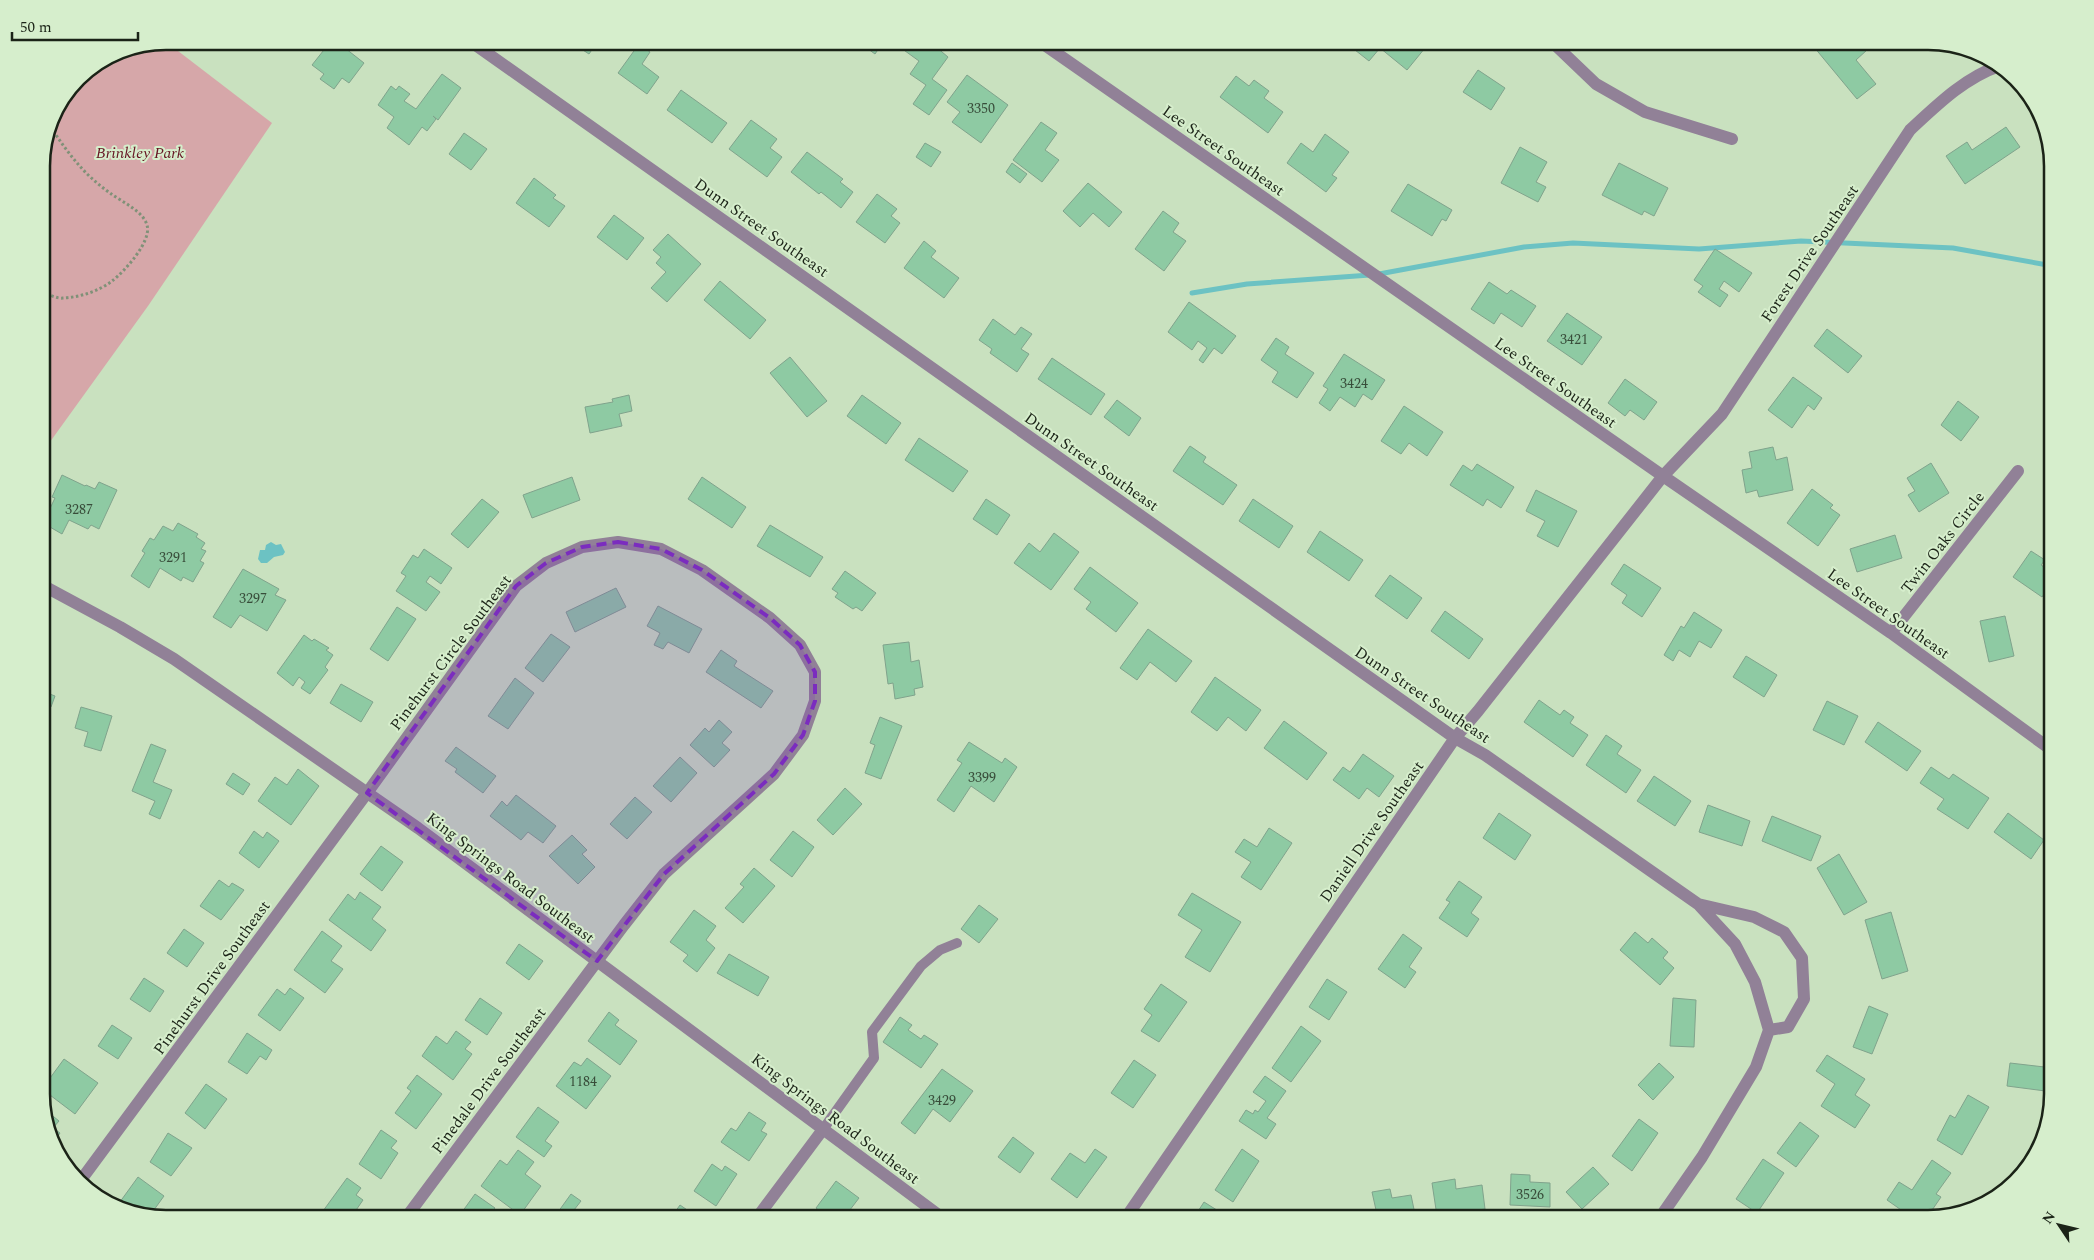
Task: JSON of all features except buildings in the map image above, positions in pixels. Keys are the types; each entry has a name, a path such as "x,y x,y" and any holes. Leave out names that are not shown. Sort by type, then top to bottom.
{"street":[{"name":"Dunn Street Southeast","path":"483,50 1455,738 1485,755 1698,904 1735,944 1755,982 1769,1030 1788,1027 1804,999 1802,958 1784,932 1754,917 1698,904"},
{"name":"Lee Street Southeast","path":"1052,50 1663,476 1891,632 2044,744"},
{"path":"1561,50 1596,84 1645,112 1732,139"},
{"name":"Forest Drive Southeast","path":"1663,476 1722,414 1910,130 1948,94 1991,69"},
{"name":"Twin Oaks Circle","path":"1891,632 2018,471"},
{"name":"Daniell Drive Southeast","path":"1131,1210 1455,738 1663,476"},
{"name":"Pinehurst Circle Southeast","path":"367,793 516,586 546,563 582,547 618,542 661,549 702,570 770,618 800,645 815,672 815,702 803,735 774,774 664,874 597,961"},
{"name":"King Springs Road Southeast","path":"50,590 120,627 174,659 367,793 473,868 932,1210"},
{"name":"Pinehurst Drive Southeast","path":"84,1175 367,793"},
{"name":"Pinedale Drive Southeast","path":"412,1210 597,961"},
{"path":"1664,1210 1702,1157 1756,1067 1769,1030"},
{"path":"763,1210 824,1128"}],"lane":[{"path":"824,1128 874,1058 872,1032 921,966 940,950 957,943"}],"path":[{"path":"50,295 62,299 99,291 118,276 145,242 148,226 144,217 80,168 55,133"}],"highlighted area":[{"path":"618,542 661,549 702,570 770,618 800,645 815,672 815,701 803,735 774,774 664,874 597,961 367,793 516,586 546,563 582,547"}],"green space":[{"name":"Brinkley Park","path":"177,50 272,123 148,306 50,442 50,158 54,136 62,115 74,95 95,74 129,56 143,52"}],"water":[{"path":"271,542 276,545 281,544 285,552 283,555 274,557 267,563 261,563 258,559 260,550 265,550 266,545"}],"waterway":[{"path":"1379,274 1524,247 1573,243 1699,249 1801,241 1953,248 2044,264"},
{"path":"1192,293 1247,284 1370,275"}]}
